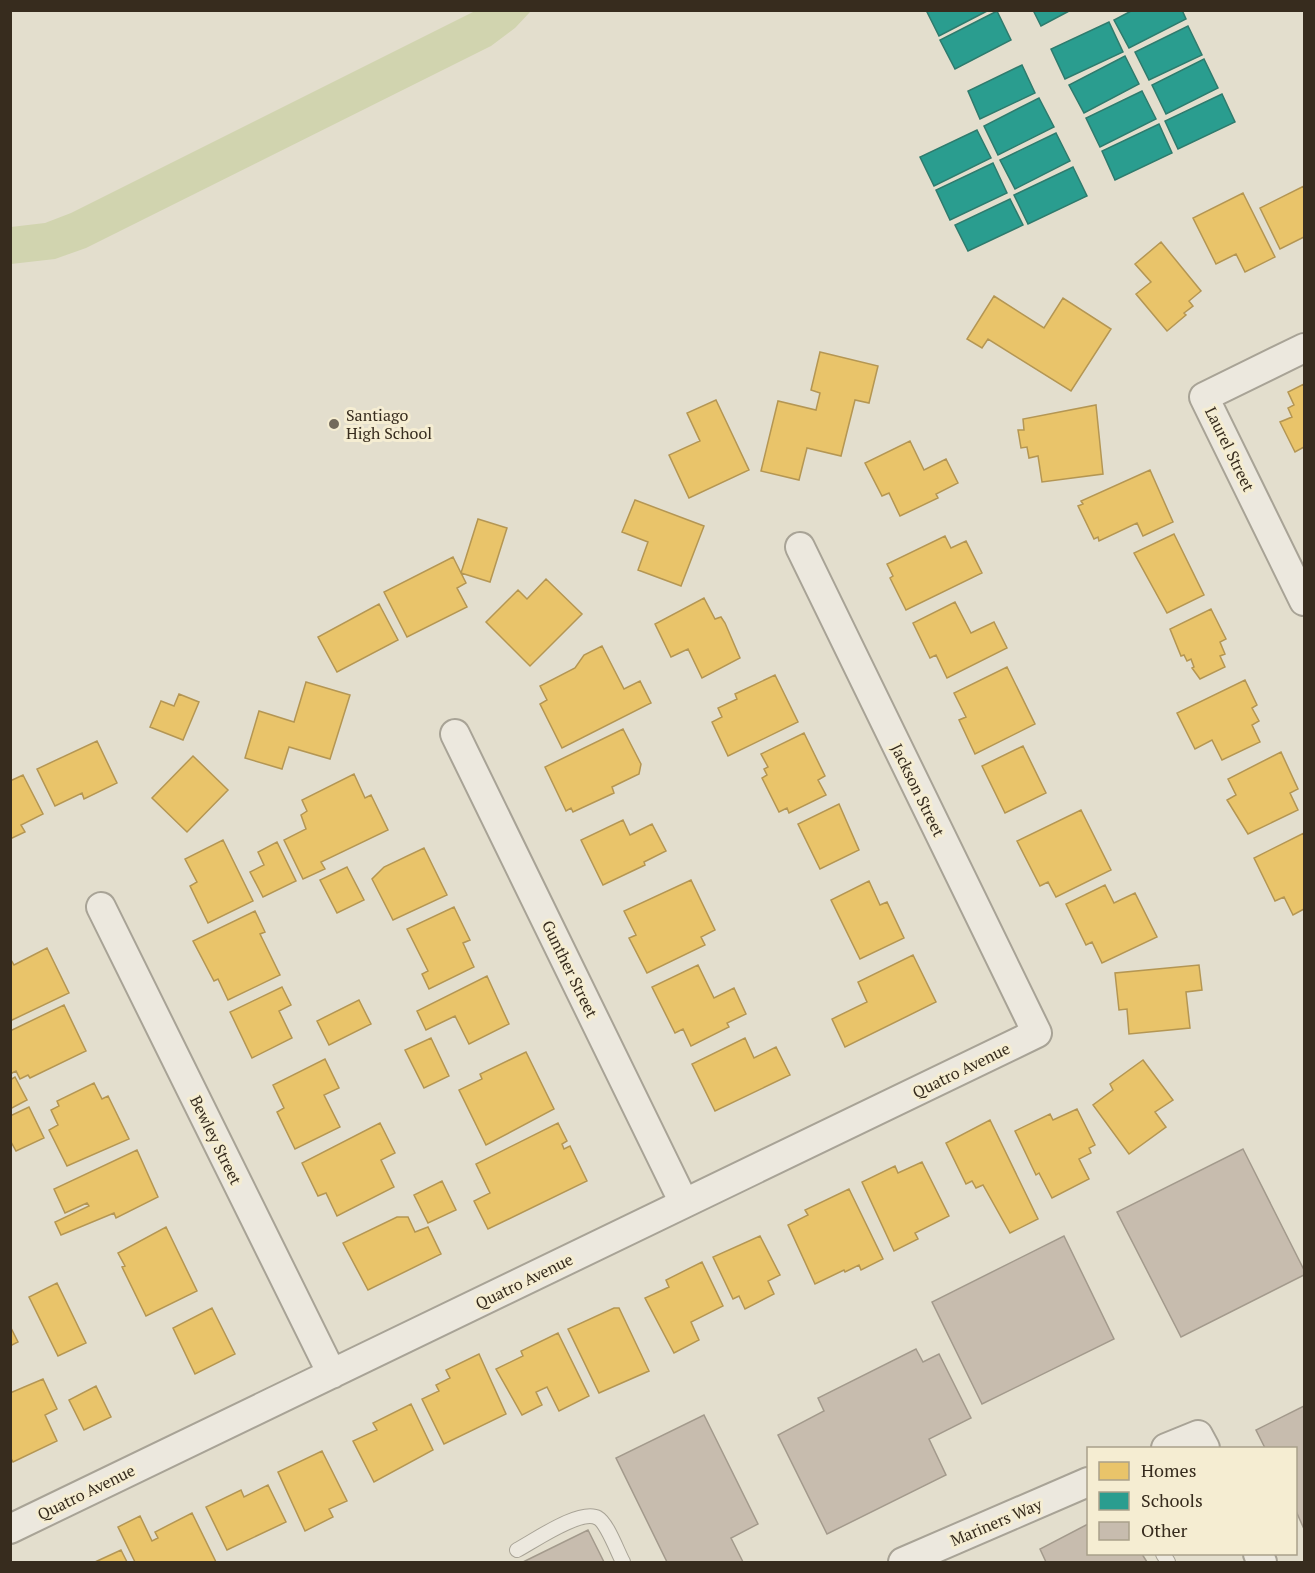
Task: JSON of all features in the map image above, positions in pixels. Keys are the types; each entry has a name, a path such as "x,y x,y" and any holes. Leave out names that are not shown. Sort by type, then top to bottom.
{"street":[{"name":"Laurel Street","path":"1305,348 1204,397 1305,601"},
{"name":"Jackson Street","path":"800,547 1037,1034"},
{"name":"Gunther Street","path":"455,734 684,1203"},
{"name":"Bewley Street","path":"101,907 332,1374"},
{"name":"Quatro Avenue","path":"10,1529 1037,1034"},
{"path":"1176,1447 1201,1442"},
{"name":"Mariners Way","path":"903,1563 1087,1483"}],"lane":[{"path":"518,1550 571,1520 589,1515 599,1518 604,1524 623,1563"}],"green space":[{"path":"475,11 531,11 515,28 491,46 86,248 55,259 11,264 11,227 45,223 71,213"}],"building: Homes":[{"path":"1304,186 1304,237 1280,249 1260,208"},
{"path":"1243,193 1275,257 1245,272 1236,254 1216,264 1193,218"},
{"path":"1161,242 1201,291 1189,301 1193,306 1184,313 1186,315 1167,331 1136,294 1151,282 1135,264"},
{"path":"994,296 1044,328 1063,298 1111,329 1071,391 988,339 982,348 967,339"},
{"path":"820,352 878,366 869,403 855,400 841,456 807,448 799,480 761,471 778,401 816,410 820,393 811,390"},
{"path":"1304,384 1304,447 1295,452 1280,422 1292,417 1288,408 1294,405 1288,392"},
{"path":"716,400 749,470 689,498 669,455 700,441 687,413"},
{"path":"1096,405 1103,474 1042,482 1038,456 1029,458 1027,447 1021,448 1018,430 1024,430 1023,419"},
{"path":"910,441 924,470 946,459 958,483 936,494 938,498 900,516 889,493 882,496 865,463"},
{"path":"1150,470 1173,522 1143,536 1137,523 1099,541 1098,537 1094,539 1078,506 1083,504 1081,501"},
{"path":"635,500 704,526 681,586 638,570 648,542 622,532"},
{"path":"478,519 507,528 490,582 461,573"},
{"path":"1174,534 1204,595 1167,613 1134,553"},
{"path":"945,536 951,548 966,541 982,573 906,610 890,578 893,576 887,564"},
{"path":"453,557 466,583 457,588 467,607 407,637 384,592"},
{"path":"546,579 582,614 530,666 486,622 518,590 527,599"},
{"path":"704,598 715,619 721,617 725,623 740,658 702,678 688,649 671,657 655,624"},
{"path":"955,602 971,633 994,622 1007,648 947,678 936,655 930,658 913,623"},
{"path":"379,604 398,640 337,672 318,637"},
{"path":"1211,609 1226,639 1220,642 1225,654 1220,656 1225,667 1200,679 1192,668 1194,667 1191,659 1187,661 1184,655 1181,656 1170,629"},
{"path":"602,646 624,689 640,681 651,703 562,748 540,704 547,700 540,686 575,668 584,655"},
{"path":"1007,667 1035,724 975,754 959,720 966,717 954,693"},
{"path":"775,675 798,722 728,756 712,722 722,717 718,708 737,699 735,694"},
{"path":"1245,680 1257,705 1252,708 1259,721 1252,725 1260,742 1222,760 1212,740 1195,749 1177,713"},
{"path":"306,682 350,695 330,759 289,747 282,769 245,758 259,711 294,722"},
{"path":"179,694 199,702 183,740 150,727 161,701 174,706"},
{"path":"623,729 641,764 639,774 612,787 614,793 573,812 571,808 566,811 545,767"},
{"path":"804,733 825,776 818,780 826,795 789,813 787,808 779,812 762,778 767,775 764,769 768,767 761,754"},
{"path":"97,741 117,783 84,799 82,793 55,806 37,769"},
{"path":"1023,746 1046,793 1005,813 982,766"},
{"path":"1281,752 1298,789 1290,793 1298,810 1248,834 1227,800 1236,795 1228,779"},
{"path":"193,756 228,790 187,832 152,798"},
{"path":"354,774 365,798 371,795 388,830 321,862 325,869 303,879 284,840 306,829 301,815 307,811 302,800"},
{"path":"23,775 43,814 21,825 25,832 10,839 10,781"},
{"path":"839,804 859,850 820,869 798,824"},
{"path":"1081,810 1111,870 1056,897 1048,882 1040,886 1017,841"},
{"path":"623,820 630,835 652,824 666,851 644,862 645,865 603,885 581,840"},
{"path":"1304,833 1304,909 1293,915 1284,897 1275,901 1254,858"},
{"path":"223,840 253,901 208,923 190,886 197,882 185,859"},
{"path":"277,842 296,881 263,897 250,872 264,865 258,852"},
{"path":"424,848 447,895 393,920 372,879 384,867"},
{"path":"347,867 364,900 337,913 320,880"},
{"path":"691,880 715,930 701,937 705,945 647,973 629,938 636,935 624,911"},
{"path":"869,881 880,905 887,902 904,938 860,959 831,900"},
{"path":"1105,885 1114,903 1135,893 1157,937 1102,963 1092,942 1086,945 1066,904"},
{"path":"454,907 470,940 463,943 474,967 429,989 422,974 428,971 407,929"},
{"path":"255,911 265,932 260,934 280,975 228,1000 218,979 214,981 193,941"},
{"path":"47,948 69,993 10,1021 10,958 14,965"},
{"path":"913,955 936,1002 845,1047 832,1019 867,1002 858,982"},
{"path":"698,965 714,998 734,988 746,1014 727,1023 729,1027 691,1046 683,1029 675,1033 652,987"},
{"path":"1199,965 1202,990 1186,992 1190,1028 1129,1034 1127,1009 1119,1010 1115,973"},
{"path":"487,976 509,1024 469,1044 455,1016 426,1030 417,1011"},
{"path":"282,987 291,1005 279,1011 292,1038 252,1058 230,1012"},
{"path":"359,1000 371,1024 329,1045 317,1021"},
{"path":"64,1005 86,1051 30,1078 28,1075 20,1079 16,1071 10,1074 10,1031"},
{"path":"431,1038 449,1076 424,1088 405,1050"},
{"path":"745,1038 754,1058 776,1047 790,1075 715,1111 692,1064"},
{"path":"526,1052 554,1109 486,1145 459,1090 482,1079 480,1074"},
{"path":"325,1059 339,1088 324,1095 340,1127 295,1149 277,1112 284,1108 273,1085"},
{"path":"1143,1060 1173,1100 1155,1112 1166,1127 1129,1154 1093,1105 1113,1090 1110,1084"},
{"path":"15,1077 27,1100 10,1109 10,1080"},
{"path":"94,1083 102,1099 108,1096 129,1139 67,1166 49,1130 58,1125 51,1110 59,1106 57,1101"},
{"path":"29,1107 44,1138 16,1151 10,1140 10,1116"},
{"path":"1077,1109 1095,1145 1089,1148 1091,1153 1079,1159 1089,1179 1052,1198 1039,1173 1036,1175 1015,1131 1050,1114 1053,1120"},
{"path":"990,1120 1038,1219 1010,1233 983,1185 976,1188 972,1181 966,1184 946,1143"},
{"path":"380,1123 395,1153 381,1160 394,1187 337,1216 326,1193 318,1196 302,1163"},
{"path":"558,1123 567,1141 562,1144 564,1149 570,1146 587,1181 488,1229 474,1201 490,1193 476,1164"},
{"path":"137,1150 158,1197 116,1218 114,1213 61,1235 55,1222 89,1206 87,1203 65,1213 54,1189"},
{"path":"922,1162 949,1216 915,1233 918,1239 894,1251 862,1182 895,1166 898,1173"},
{"path":"442,1181 456,1210 428,1223 414,1195"},
{"path":"849,1189 883,1259 861,1270 859,1265 845,1272 844,1270 815,1284 788,1225 808,1215 805,1210"},
{"path":"397,1217 408,1217 415,1232 428,1227 441,1254 368,1290 343,1243"},
{"path":"166,1227 197,1291 146,1316 122,1267 125,1266 118,1253"},
{"path":"760,1236 780,1275 768,1281 774,1294 745,1309 739,1296 733,1299 713,1257"},
{"path":"702,1262 723,1306 691,1322 699,1340 674,1353 645,1298 669,1287 666,1280"},
{"path":"57,1283 86,1343 58,1356 29,1297"},
{"path":"212,1308 235,1354 195,1374 173,1328"},
{"path":"614,1308 619,1308 649,1371 599,1393 568,1329"},
{"path":"10,1326 18,1342 10,1346"},
{"path":"558,1333 589,1396 559,1411 547,1387 536,1392 542,1405 522,1415 496,1369 523,1356 521,1351"},
{"path":"479,1354 506,1414 444,1444 422,1399 439,1391 436,1385 450,1378 446,1370"},
{"path":"43,1379 57,1409 45,1415 57,1441 13,1462 10,1457 10,1393"},
{"path":"96,1386 111,1417 84,1430 69,1400"},
{"path":"411,1404 433,1450 374,1482 353,1441 377,1430 373,1423"},
{"path":"322,1451 347,1501 329,1509 333,1517 305,1531 278,1472"},
{"path":"268,1485 286,1522 227,1550 206,1507 241,1490 244,1497"},
{"path":"192,1513 216,1562 135,1562 118,1527 140,1516 152,1541 158,1538 155,1532"},
{"path":"121,1550 127,1562 95,1562"}],"building: Schools":[{"path":"926,10 989,10 939,36"},
{"path":"1033,10 1071,10 1041,26"},
{"path":"1133,10 1182,10 1186,19 1129,48 1114,20"},
{"path":"997,11 1011,40 955,69 940,40"},
{"path":"1109,22 1123,52 1065,79 1051,49"},
{"path":"1188,26 1202,55 1149,80 1135,52"},
{"path":"1125,56 1139,84 1084,113 1069,85"},
{"path":"1204,59 1218,88 1166,114 1152,85"},
{"path":"1022,65 1035,93 980,119 968,91"},
{"path":"1142,91 1156,119 1100,147 1086,118"},
{"path":"1222,94 1235,122 1178,149 1165,121"},
{"path":"1039,98 1054,127 998,155 984,126"},
{"path":"1159,124 1172,153 1115,180 1102,151"},
{"path":"977,130 991,158 934,186 920,157"},
{"path":"1056,133 1070,161 1015,189 1000,160"},
{"path":"993,163 1007,193 950,220 936,190"},
{"path":"1073,167 1087,196 1028,224 1014,195"},
{"path":"1010,199 1023,225 968,251 955,225"}],"building: Other":[{"path":"1243,1149 1304,1270 1304,1275 1181,1337 1117,1212"},
{"path":"1064,1236 1114,1339 982,1404 932,1302"},
{"path":"916,1349 923,1362 939,1354 971,1418 929,1439 946,1475 827,1534 778,1435 824,1411 818,1398"},
{"path":"1304,1406 1304,1529 1297,1513 1297,1447 1264,1447 1256,1430"},
{"path":"704,1415 758,1524 731,1538 743,1562 667,1562 616,1458"},
{"path":"1087,1525 1087,1555 1143,1555 1147,1562 1046,1562 1040,1549"},
{"path":"588,1530 604,1562 523,1562"}],"place":[{"name":"Santiago High School","path":"334,424"}]}
